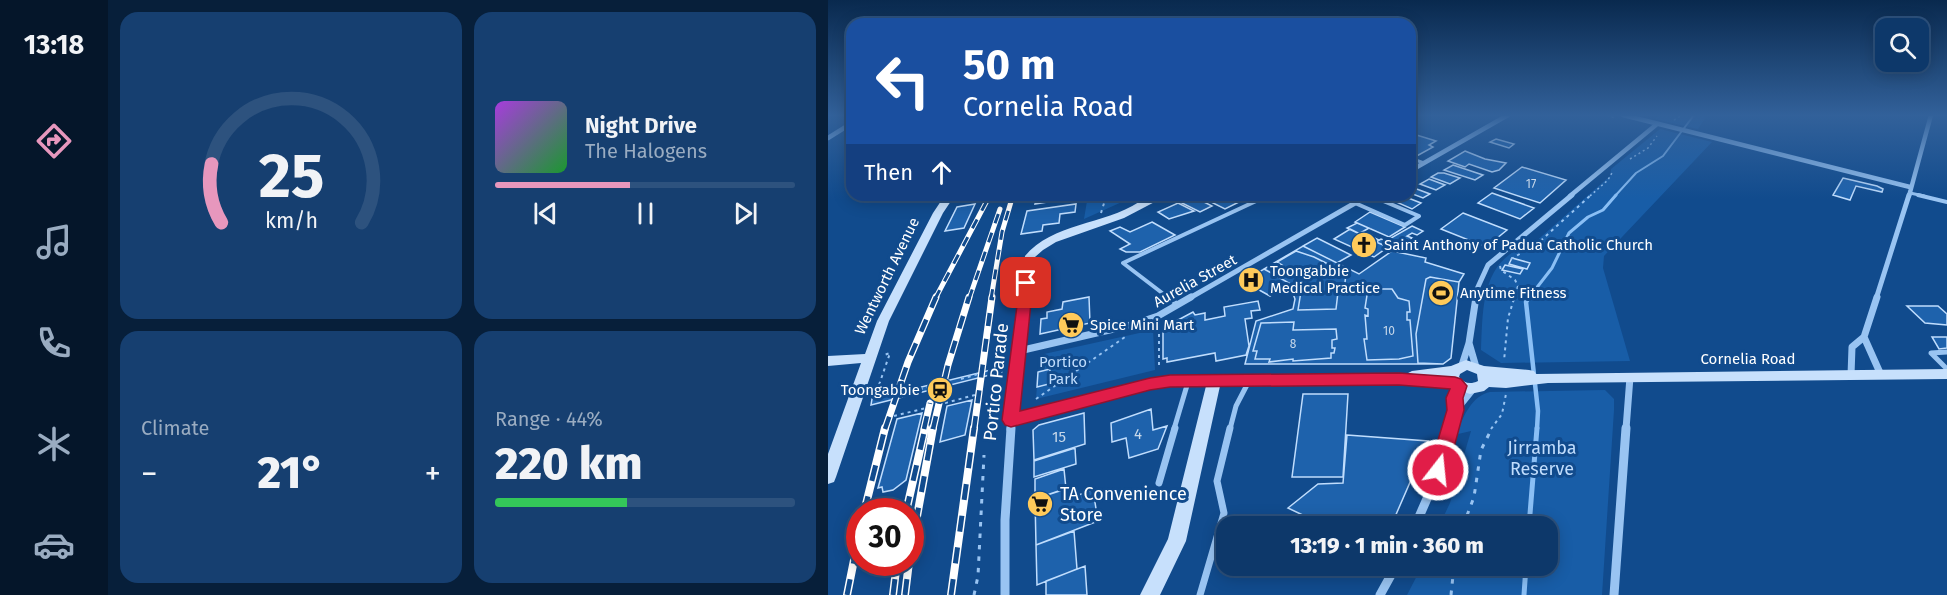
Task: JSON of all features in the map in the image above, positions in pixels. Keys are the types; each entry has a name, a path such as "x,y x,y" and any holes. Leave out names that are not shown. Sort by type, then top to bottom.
{"main road":[{"name":"Wentworth Avenue","path":"828,477 868,358 898,287 947,201"},
{"name":"Portico Parade","path":"1011,420 1029,260 1037,249 1132,210 1143,201"},
{"path":"828,362 868,358"},
{"name":"Cornelia Road","path":"1011,420 1150,384 1188,380 1947,374"},
{"path":"1150,595 1177,541 1214,380"}],"street":[{"path":"1416,168 1460,143"},
{"path":"1419,516 1438,470 1468,377 1469,343 1477,289 1488,265 1635,143"},
{"path":"1728,143 1910,190"},
{"path":"1881,375 1864,337 1923,143"},
{"name":"Aurelia Street","path":"1018,351 1142,322 1178,305 1358,201"},
{"path":"1851,375 1852,345 1856,339 1864,337"},
{"path":"1456,410 1455,398 1468,377 1469,343"},
{"path":"1614,595 1630,377"},
{"name":"Portico Parade","path":"1005,595 1005,520 1011,420"},
{"path":"1380,595 1390,576"}],"lane":[{"path":"1416,160 1424,163"},
{"path":"1910,190 1947,202"},
{"path":"1178,305 1123,263 1256,201"},
{"path":"1355,203 1405,225 1419,216 1383,201"},
{"path":"1947,352 1931,353 1947,369"},
{"path":"1200,595 1224,513 1217,481 1236,406 1242,391 1251,379"},
{"path":"1159,483 1188,380"}],"path":[{"path":"1624,162 1648,148 1652,143"},
{"path":"1467,516 1474,497 1481,450 1502,414 1508,318 1518,286 1515,280 1501,270 1500,266 1503,262 1537,244 1608,180 1619,166"},
{"path":"1101,213 1105,201"},
{"path":"1158,327 1159,369"},
{"path":"1036,399 1130,334"},
{"path":"868,358 890,353 879,385 873,391 869,402"},
{"path":"961,379 978,374"},
{"path":"913,391 932,386"},
{"path":"945,403 975,395"},
{"path":"894,416 926,408"},
{"path":"974,595 978,576 984,455"},
{"path":"1451,595 1453,576"}],"green space":[{"path":"1643,143 1711,143 1604,256 1603,268 1630,361 1501,363 1481,350 1485,301 1488,285 1494,272 1503,260 1516,250 1533,244 1610,176 1611,169"},
{"path":"1087,201 1124,201 1084,219"},
{"name":"Portico Park","path":"1153,330 1155,370 1036,399 1038,372 1044,354"},
{"name":"Jirramba Reserve","path":"1605,390 1614,399 1602,595 1407,595 1417,576 1558,576 1558,516 1444,516 1450,503 1471,431 1458,434 1458,431 1474,402 1490,392"}],"building":[{"path":"1416,143 1433,143 1429,145 1433,147 1416,156"},
{"path":"1492,143 1514,144 1509,148"},
{"path":"1465,151 1485,159 1506,163 1499,170 1492,172 1469,164 1465,167 1448,161"},
{"path":"1453,165 1483,175 1475,180 1444,170"},
{"path":"1522,167 1566,180 1540,203 1494,188"},
{"path":"1438,173 1460,178 1450,184 1431,177"},
{"path":"1843,178 1883,189 1882,192 1856,186 1850,200 1833,195"},
{"path":"1429,179 1445,185 1436,190 1420,184"},
{"path":"1416,189 1430,194 1423,198 1416,195"},
{"path":"1492,193 1534,208 1520,219 1478,203"},
{"path":"1036,201 1053,201 1035,204"},
{"path":"1178,201 1202,201 1212,206 1200,212"},
{"path":"1209,201 1241,201 1225,209"},
{"path":"1394,201 1421,203 1412,209"},
{"path":"1178,203 1194,211 1169,219 1158,212"},
{"path":"975,204 964,228 945,231 957,207"},
{"path":"1076,204 1075,212 1060,214 1059,223 1043,225 1042,231 1021,234 1027,211"},
{"path":"1370,212 1405,227 1389,237 1355,222"},
{"path":"1463,213 1507,230 1486,247 1441,229"},
{"path":"1152,222 1175,235 1140,252 1126,252 1120,249 1130,244 1110,231 1120,227 1130,232"},
{"path":"1357,223 1369,228 1362,232 1379,240 1376,242 1347,228"},
{"path":"1412,226 1423,231 1417,235 1412,233 1407,236 1412,238 1394,250 1376,242 1381,239 1386,241"},
{"name":"Saint Anthony of Padua Catholic Church","path":"1350,229 1388,247 1374,257 1334,239"},
{"path":"1317,238 1351,255 1337,263 1303,246"},
{"path":"1303,246 1359,274 1392,251 1426,258 1425,262 1464,274 1459,282 1451,358 1443,364 1245,364 1256,321 1293,309 1295,299 1289,283 1264,269"},
{"path":"1296,251 1346,273 1344,292 1338,292 1336,309 1298,310 1303,279 1279,266 1282,265 1277,262"},
{"path":"1512,258 1530,263 1527,269 1509,264"},
{"path":"1505,265 1523,269 1520,274 1502,270"},
{"path":"1264,269 1289,283 1270,296 1243,281"},
{"path":"1430,277 1459,282 1451,358 1443,364 1418,363 1416,334 1426,279"},
{"path":"1368,289 1392,289 1398,298 1409,301 1410,312 1407,312 1407,320 1410,320 1413,356 1367,360 1364,339 1367,339 1365,315 1368,316 1368,309 1365,308"},
{"path":"1089,297 1090,323 1040,334 1041,319 1047,318 1047,312 1062,309 1063,302"},
{"path":"1258,301 1260,310 1251,311 1252,318 1245,319 1249,346 1246,355 1216,361 1215,353 1167,362 1167,358 1163,359 1163,328 1193,312 1195,315 1205,313 1205,320 1225,316 1224,307"},
{"path":"1907,306 1938,306 1947,314 1947,325 1925,323"},
{"path":"1294,322 1293,330 1336,329 1337,339 1332,340 1332,348 1335,348 1334,353 1331,353 1331,358 1269,362 1270,359 1255,359 1257,351 1253,351 1261,323"},
{"path":"1932,337 1947,337 1947,348 1939,349"},
{"path":"1003,367 1002,372 871,405 872,399"},
{"path":"1050,369 1049,384 1037,387 1038,372"},
{"path":"1303,394 1348,394 1343,477 1292,477"},
{"path":"972,400 965,435 940,442 947,406"},
{"path":"1151,409 1153,430 1167,426 1158,449 1129,458 1126,438 1112,442 1111,423"},
{"path":"922,413 906,480 893,490 883,492 882,487 878,488 897,419"},
{"path":"1084,413 1085,444 1034,460 1033,430 1039,425"},
{"path":"1347,435 1428,441 1395,516 1305,516 1288,508 1318,484 1343,483"},
{"path":"1075,448 1076,464 1034,477 1034,461"},
{"path":"1064,469 1066,489 1035,499 1035,479"},
{"path":"1067,488 1067,499 1093,490 1098,521 1036,545 1035,499"},
{"path":"1074,531 1077,569 1037,585 1036,545"},
{"path":"1085,566 1087,595 1046,595 1046,581"}],"waterway":[{"path":"1615,196 1636,173 1663,156 1673,143"},
{"path":"1528,299 1552,268 1569,233 1588,217 1603,210 1616,195"},
{"path":"1529,297 1526,302 1538,411 1537,429"},
{"path":"1530,516 1537,428"},
{"path":"1524,595 1525,576"}],"railway":[{"path":"936,298 987,201"},
{"path":"991,299 1002,232 1011,201"},
{"path":"969,299 1000,209"},
{"path":"933,429 948,365 969,297"},
{"path":"974,429 992,297"},
{"path":"885,429 908,362 936,298"},
{"path":"924,429 930,403"},
{"path":"868,498 885,428"},
{"path":"909,498 925,428"},
{"path":"920,498 933,428"},
{"path":"951,595 974,428"},
{"path":"847,595 851,576"},
{"path":"893,595 895,576"},
{"path":"905,595 907,576"}],"place":[{"name":"Saint Anthony of Padua Catholic Church","path":"1364,245"},
{"name":"Toongabbie Medical Practice","path":"1251,280"},
{"name":"Anytime Fitness","path":"1441,293"},
{"name":"Spice Mini Mart","path":"1071,325"},
{"name":"Toongabbie","path":"940,390"},
{"name":"TA Convenience Store","path":"1040,504"}],"route":[{"path":"1026,283 1011,420 1150,384 1170,381 1399,379 1455,383 1459,386 1455,398 1456,410 1438,470"}]}
